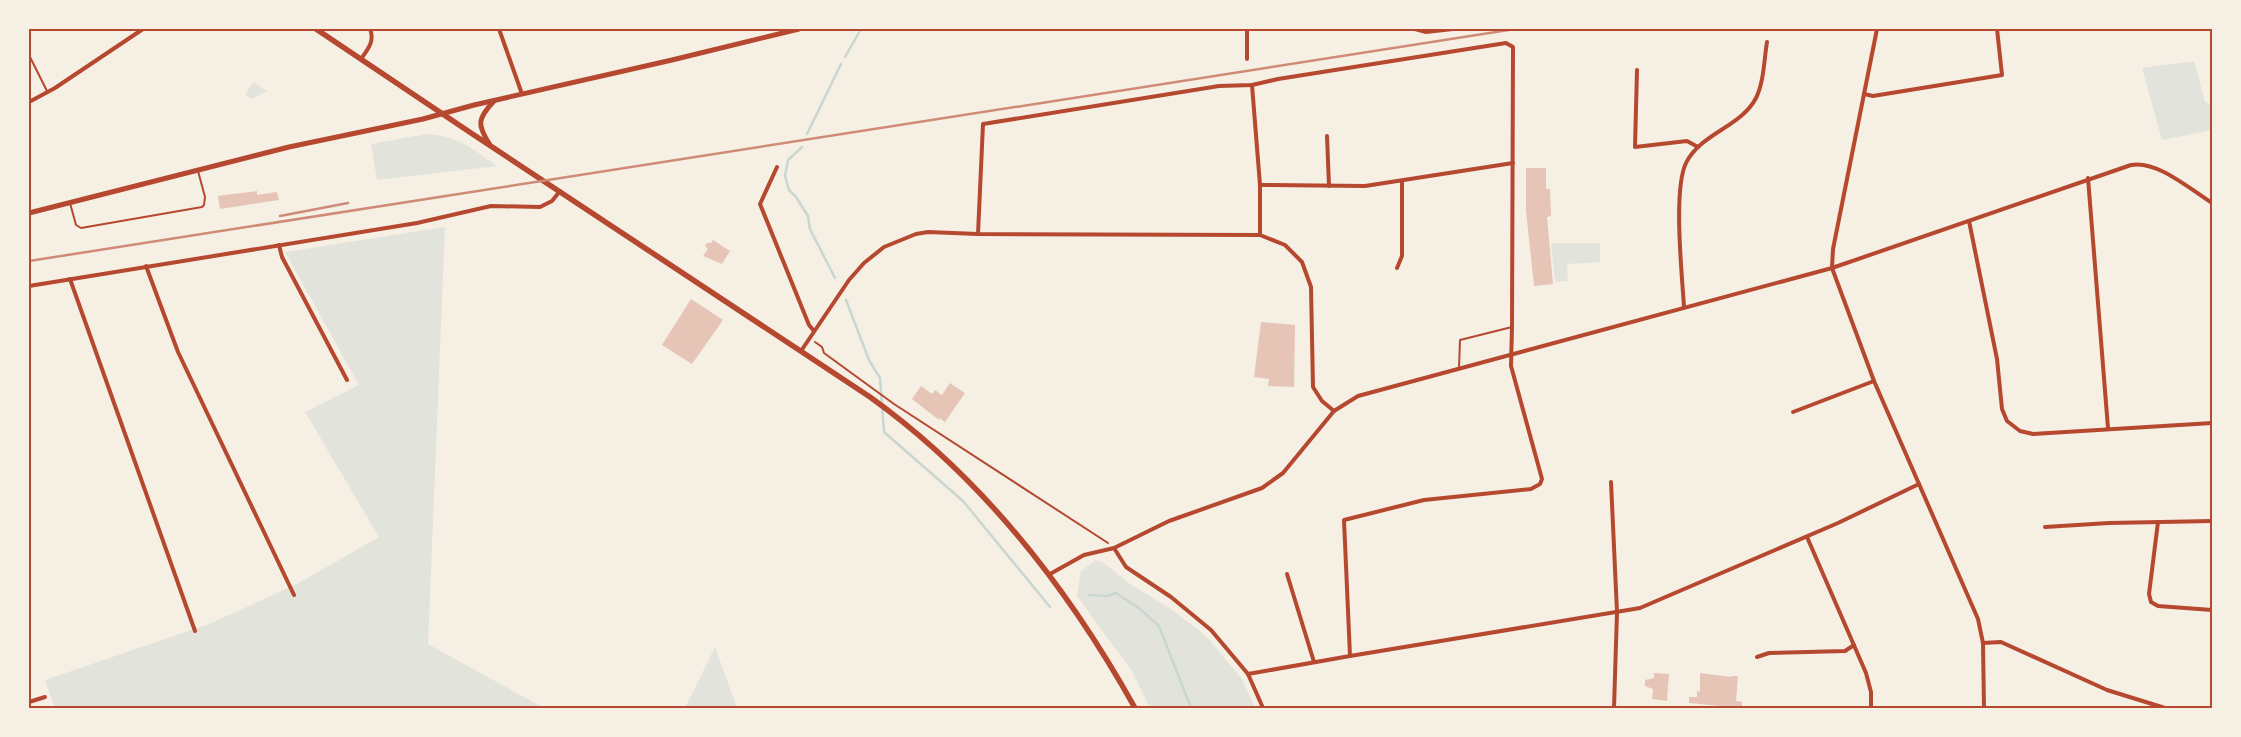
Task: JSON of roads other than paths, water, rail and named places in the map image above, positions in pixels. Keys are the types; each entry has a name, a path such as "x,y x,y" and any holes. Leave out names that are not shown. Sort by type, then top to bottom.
{"main road":[{"path":"316,29 892,413 943,456 985,497 1050,574 1100,648 1135,708"}],"street":[{"path":"29,102 48,93 143,29"},
{"path":"361,59 372,43 373,35 370,29"},
{"path":"499,29 522,94"},
{"path":"29,212 289,148 423,120 522,94 799,29"},
{"path":"1247,59 1248,29"},
{"path":"1415,29 1426,32 1452,29"},
{"path":"1877,29 1833,249 1832,268 1874,381 1978,619 1983,643 1984,708"},
{"path":"1864,94 1872,96 2002,75 1996,29"},
{"path":"1684,307 1680,222 1681,183 1686,163 1698,147 1744,113 1755,100 1760,86 1767,42"},
{"path":"978,234 983,124 1219,86 1252,85 1278,79 1482,46 1510,44 1513,47 1512,326 1510,355 1511,366 1542,479 1540,484 1531,490 1424,500 1344,520 1350,656"},
{"path":"1637,70 1635,147 1687,141 1698,147"},
{"path":"1252,85 1260,185 1260,235"},
{"path":"490,146 482,134 480,124 484,111 494,101"},
{"path":"1327,136 1329,186"},
{"path":"1260,185 1365,186 1513,163"},
{"path":"1050,574 1084,555 1114,548 1169,521 1262,488 1283,472 1334,412 1358,396 1832,268 2126,166 2146,164 2164,172 2212,203"},
{"path":"777,167 760,204 809,325 814,331"},
{"path":"2088,178 2108,428"},
{"path":"1397,268 1402,256 1402,181"},
{"path":"29,286 417,223 490,206 540,207 552,202 560,191"},
{"path":"1969,221 1997,359 2002,409 2008,421 2020,431 2033,434 2212,423"},
{"path":"801,351 849,280 864,263 884,247 916,234 928,232 978,234 1260,235 1285,245 1302,262 1311,287 1313,387 1322,401 1334,412"},
{"path":"279,244 282,257 347,380"},
{"path":"146,266 178,352 294,595"},
{"path":"70,279 195,631"},
{"path":"1793,412 1874,381"},
{"path":"1611,482 1617,612 1614,708"},
{"path":"1248,674 1640,608 1807,537 1919,484"},
{"path":"2046,527 2212,521"},
{"path":"2158,522 2148,594 2151,602 2158,606 2212,610"},
{"path":"1807,537 1866,673 1871,692 1871,708"},
{"path":"1114,548 1126,567 1185,608 1211,630 1248,674 1264,708"},
{"path":"1287,574 1314,662"},
{"path":"1983,643 2001,642 2108,690 2165,708"},
{"path":"1757,658 1769,654 1845,651 1854,645"},
{"path":"29,702 45,697"}],"lane":[{"path":"29,55 48,93"},
{"path":"70,203 76,225 81,228 202,207 205,197 198,170"},
{"path":"1459,368 1460,340 1512,326"}],"waterway":[{"path":"845,57 861,29"},
{"path":"807,134 841,64"},
{"path":"802,147 788,160 785,176 789,190 796,197 808,216 810,229 835,278"},
{"path":"846,300 869,360 880,378 884,432 963,501 1050,607"},
{"path":"1089,595 1108,596 1116,593 1140,609 1159,626 1191,708"}],"railway":[{"path":"29,261 1515,29"},
{"path":"280,216 348,203"}]}
